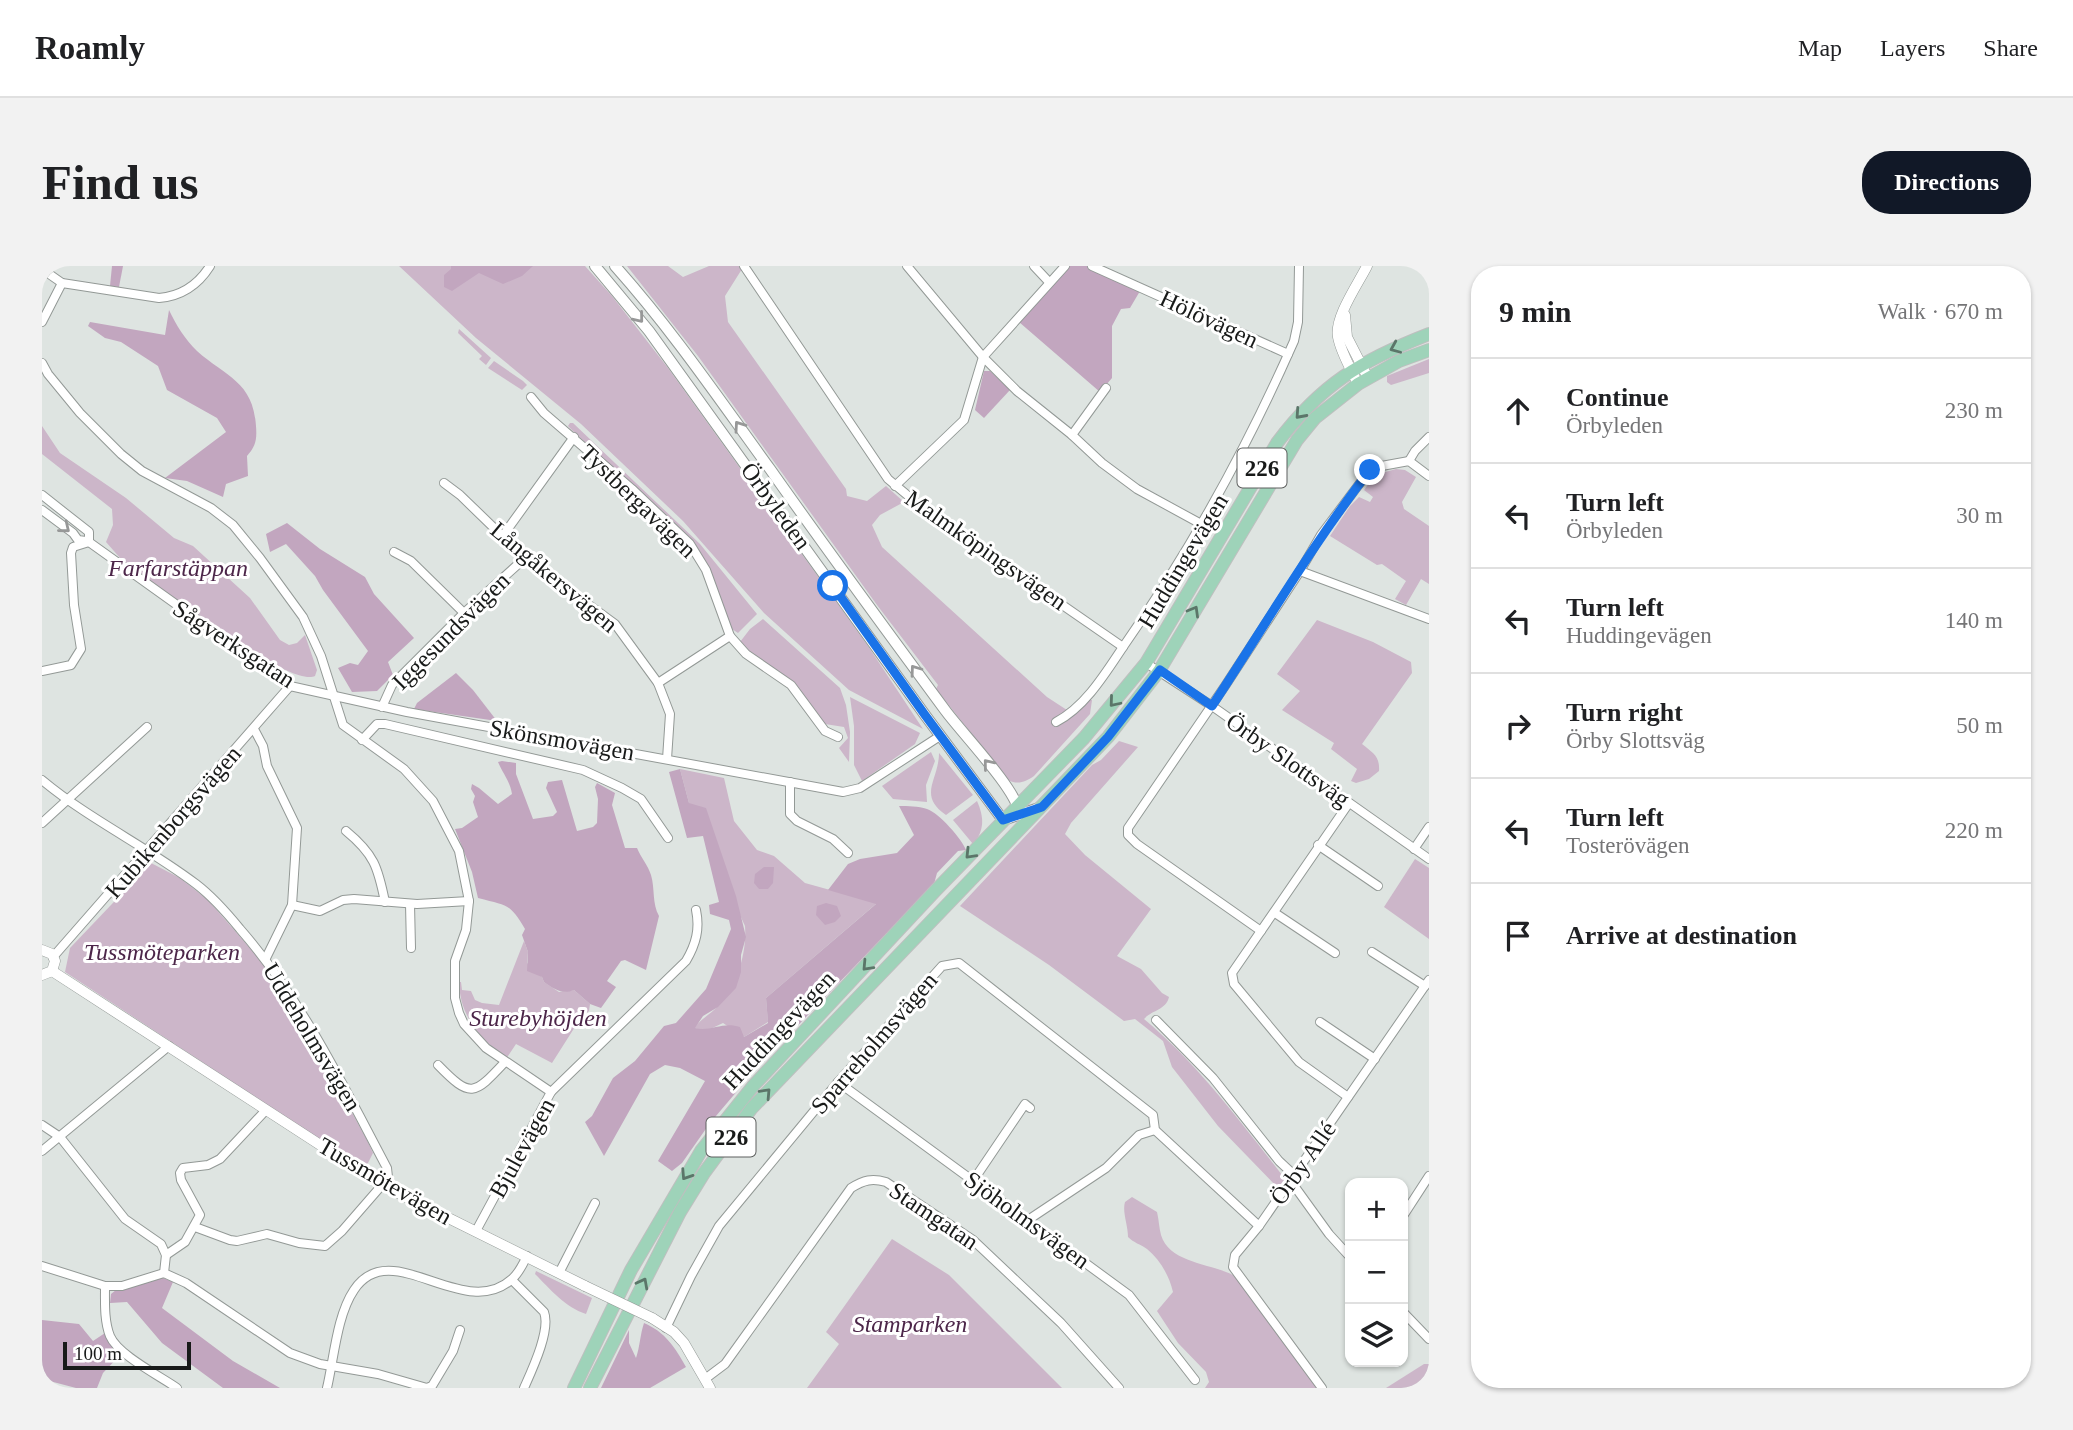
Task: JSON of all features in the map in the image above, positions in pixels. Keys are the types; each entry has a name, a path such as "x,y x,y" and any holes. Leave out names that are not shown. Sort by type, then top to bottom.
{"main road":[{"name":"Örbyleden","path":"595,266 657,341 1003,820"},
{"name":"Örbyleden","path":"615,266 659,316 1018,810"},
{"name":"Huddingevägen","path":"574,1388 631,1270 701,1151 754,1085 1003,820 1018,810 1084,738 1146,663 1278,443 1298,415 1322,392 1356,367 1429,334"},
{"name":"Huddingevägen","path":"590,1388 680,1212 704,1173 751,1109 1108,737 1160,670 1297,440 1315,418 1363,381 1429,350"},
{"path":"940,736 955,725"},
{"path":"1016,832 1018,810 1042,807"}],"street":[{"path":"42,269 62,283 138,296 172,297 191,288 202,279 210,266"},
{"name":"Malmköpingsvägen","path":"744,266 888,480 924,509 1124,647"},
{"path":"907,266 983,357 1017,391 1137,489 1203,525"},
{"path":"1034,266 1049,282"},
{"path":"895,486 964,420 983,357 1065,266"},
{"name":"Hölövägen","path":"1092,266 1288,354"},
{"path":"1056,722 1074,709 1108,670 1203,525 1258,421 1288,354 1298,322 1299,266"},
{"path":"1363,381 1341,346 1338,330 1339,319 1367,266"},
{"path":"42,322 62,283"},
{"path":"42,363 47,374 80,413 121,454 142,471 211,508 233,525 303,617 321,656 343,725 404,769 433,801 458,851 469,901 466,930 455,961 454,998 464,1024 485,1048 551,1092"},
{"path":"1072,435 1106,388"},
{"name":"Tystbergavägen","path":"531,397 544,413 574,437 690,544 706,570 730,636 746,654 791,685 825,731 838,737"},
{"path":"502,537 574,437"},
{"path":"1409,461 1429,437"},
{"path":"1261,931 1137,844 1128,835 1128,828 1212,706 1321,535 1370,470 1409,461 1429,476"},
{"name":"Långåkersvägen","path":"444,483 525,558 615,624 658,683 670,714 667,759"},
{"name":"Sågverksgatan","path":"42,495 89,532 89,542"},
{"name":"Sågverksgatan","path":"42,510 73,533 78,540 89,542 290,686 335,696"},
{"path":"42,671 71,665 81,649 74,605 71,553 73,547 89,542"},
{"path":"394,552 411,561 464,613"},
{"name":"Iggesundsvägen","path":"382,706 392,685 464,613 525,558"},
{"path":"1300,571 1429,619"},
{"path":"658,683 730,636"},
{"name":"Örby Slottsväg","path":"1146,663 1212,706 1429,859"},
{"name":"Kubikenborgsvägen","path":"54,957 290,686"},
{"name":"Skönsmovägen","path":"335,696 843,792 860,788 940,736"},
{"path":"362,740 377,724 385,724 583,769 641,799 668,838"},
{"path":"42,823 147,727"},
{"path":"254,729 297,828 292,905 265,958"},
{"name":"Uddeholmsvägen","path":"42,780 65,800 197,885 220,906 265,958 296,1001 387,1168 388,1177 382,1185"},
{"path":"790,782 790,814 797,821 833,839 848,853"},
{"path":"1348,1097 1299,1062 1234,984 1232,973 1349,803"},
{"path":"1414,849 1429,827"},
{"path":"346,831 365,846 376,866 385,902"},
{"path":"1318,845 1378,886"},
{"path":"292,905 320,911 343,900 410,904 469,901"},
{"path":"410,904 411,948"},
{"name":"Bjulevägen","path":"476,1231 551,1092 686,961 694,948 698,931 696,910"},
{"path":"1275,913 1335,954"},
{"path":"42,950 47,950 54,957 54,966 47,973"},
{"name":"Örby Allé","path":"1322,1388 1233,1267 1235,1255 1259,1226 1427,983 1372,952"},
{"name":"Sparreholmsvägen","path":"666,1328 719,1226 838,1082 942,966 959,963 1153,1115 1155,1130 1259,1226"},
{"name":"Tussmötevägen","path":"47,973 169,1046 382,1185 652,1318 674,1332 684,1343 707,1384"},
{"path":"1156,1020 1213,1078 1292,1178 1328,1234 1345,1251"},
{"path":"1320,1023 1375,1059"},
{"path":"42,1151 169,1046"},
{"path":"438,1065 461,1087 469,1090 486,1082 505,1062"},
{"name":"Sjöholmsvägen","path":"838,1082 1129,1295 1195,1380"},
{"path":"973,1181 1025,1104 1030,1108"},
{"path":"166,1255 185,1241 200,1215 181,1180 180,1173 183,1168 208,1165 220,1159 266,1110"},
{"path":"42,1125 60,1137 125,1219 161,1244 166,1255 164,1273"},
{"path":"1028,1220 1106,1168 1139,1135 1155,1130"},
{"name":"Stamgatan","path":"707,1384 725,1364 851,1188 861,1181 875,1178 886,1182 973,1240 1061,1323 1119,1388"},
{"path":"1408,1209 1428,1179"},
{"path":"195,1227 237,1241 267,1234 299,1243 325,1245 342,1231 382,1185"},
{"path":"559,1273 595,1203"},
{"path":"327,1388 346,1304 355,1287 372,1273 387,1269 401,1271 452,1288 475,1292 492,1289 512,1280 527,1256"},
{"path":"42,1266 105,1286 122,1286 164,1273 186,1283 289,1353 426,1388 432,1386 446,1363 460,1330"},
{"path":"512,1280 544,1312 547,1319 524,1388"},
{"path":"105,1286 105,1306 112,1341 177,1388"},
{"path":"1408,1317 1429,1339"}],"green space":[{"path":"399,266 585,266 668,368 868,646 923,729 849,690 764,613 683,521 581,424 476,338"},
{"path":"627,266 668,266 683,277 709,266 739,266 742,269 725,296 728,322 846,489 847,496 867,501 886,486 904,502 880,515 872,525 882,547 1047,697 1073,714 1088,700 1092,700 1090,714 1034,776 1021,782 1008,780 936,689 938,685 877,605 698,356"},
{"path":"459,329 491,358 486,365 479,359 482,356 458,333"},
{"path":"1429,359 1429,373 1391,385 1387,382 1387,376"},
{"path":"494,361 527,385 522,390 488,368"},
{"path":"570,423 700,544 757,614 738,633 732,629 690,539 575,433 568,426"},
{"name":"Farfarstäppan","path":"42,426 60,453 126,498 174,538 193,546 250,598 280,640 289,645 297,643 305,635 317,670 315,676 300,676 249,650 121,559 106,542 113,525 112,509 42,454"},
{"path":"1396,469 1405,470 1416,477 1402,502 1404,509 1429,526 1429,584 1421,579 1406,605 1395,599 1406,581 1382,564 1377,565 1330,536 1359,497 1370,502 1373,497 1364,490 1375,475"},
{"path":"763,619 840,688 850,732 849,762 839,748 848,738 844,727 825,724 798,689 749,652 740,642 750,629"},
{"path":"1317,620 1373,642 1411,662 1412,673 1362,744 1377,758 1379,771 1369,779 1356,783 1351,781 1357,769 1331,749 1334,743 1282,710 1300,691 1277,674"},
{"path":"850,697 920,733 915,744 862,781 854,765 854,726"},
{"path":"1119,741 1138,747 1071,823 1065,834 1085,855 1151,909 1117,956 1141,969 1162,993 1169,997 1165,1005 1144,1019 1201,1075 1236,1117 1286,1180 1279,1189 1218,1126 1172,1067 1163,1041 1135,1019 1124,1021 1049,965 960,906 1092,765 1101,760"},
{"path":"931,752 935,761 926,785 927,802 893,799 882,786"},
{"path":"939,753 973,795 946,815 937,808 931,794"},
{"path":"680,769 724,778 734,821 757,850 774,856 805,883 877,903 766,998 768,1022 744,1037 723,1023 706,1031 694,1028 718,1006 731,989 742,958 745,926 689,803"},
{"path":"977,801 982,823 980,834 973,844 953,820"},
{"path":"1415,859 1429,868 1429,939 1384,907"},
{"name":"Tussmöteparken","path":"151,863 180,878 208,900 270,971 294,1006 368,1142 373,1153 365,1169 65,972 70,948"},
{"name":"Sturebyhöjden","path":"524,941 528,952 527,963 544,982 559,992 574,990 590,1004 589,1011 580,1019 552,1063 516,1044 506,1059 473,1026 460,994 461,982 462,990 471,991 475,1000 499,1005"},
{"path":"1132,1197 1157,1212 1161,1235 1166,1245 1174,1252 1238,1278 1318,1388 1205,1388 1209,1382 1206,1372 1178,1343 1157,1311 1173,1292 1166,1274 1152,1253 1128,1237 1124,1206"},
{"name":"Stamparken","path":"892,1239 949,1275 1062,1388 807,1388 839,1344 826,1332"},
{"path":"536,1271 592,1298 586,1314 558,1297 535,1274"},
{"path":"1424,1364 1429,1364 1429,1388 1386,1388"}],"shaded area":[{"path":"112,266 123,266 119,287 110,286"},
{"path":"451,266 533,266 522,276 503,284 479,273 452,291 444,287 444,275"},
{"path":"1068,266 1088,266 1140,291 1130,308 1121,309 1112,326 1112,378 1100,392 1019,322"},
{"path":"169,310 181,332 197,351 244,389 254,411 256,439 247,456 248,476 226,484 223,497 187,481 165,478 226,432 217,418 167,390 158,366 121,342 105,338 88,326 90,322 165,335"},
{"path":"984,371 990,371 1010,390 984,418 975,410"},
{"path":"287,523 320,549 365,577 374,594 414,638 388,662 393,675 377,691 352,692 338,668 350,663 358,665 368,651 315,576 286,544 270,552 266,534"},
{"path":"456,673 497,721 414,709 417,703"},
{"path":"498,762 516,763 516,774 533,819 553,816 557,812 546,788 548,782 562,780 577,831 593,827 597,823 597,783 615,793 612,805 625,848 637,848 650,871 659,916 646,970 625,960 621,961 607,981 616,987 601,1008 590,1004 574,990 558,991 544,982 542,977 527,971 528,952 522,935 525,929 520,920 506,906 478,898 472,872 455,829 462,828 478,817 473,802 475,796 471,789 472,784 498,804 512,794"},
{"path":"680,769 689,803 706,808 736,896 746,937 736,988 718,1007 703,1016 695,1028 734,1025 740,1027 744,1037 768,1023 766,998 876,904 828,890 848,864 860,859 897,853 914,835 899,806 920,807 932,811 950,827 966,850 958,851 937,873 934,884 756,1069 710,1123 682,1163 672,1171 658,1161 705,1081 680,1068 665,1065 650,1074 604,1156 585,1122 592,1116 613,1078 635,1061 664,1026 676,1023 706,989 731,929 729,920 710,914 709,905 719,902 703,836 687,838 669,772"},
{"path":"764,867 774,867 773,883 768,889 759,889 754,883 755,874"},
{"path":"826,903 837,906 841,916 835,922 825,925 816,915 817,906"},
{"path":"163,1278 173,1282 162,1308 233,1361 280,1388 223,1388 162,1343 127,1302 110,1303 111,1294 116,1290"},
{"path":"42,1320 79,1324 93,1341 108,1331 122,1353 103,1373 97,1388 76,1388 42,1379"},
{"path":"644,1323 669,1341 686,1367 650,1388 601,1388 629,1330 629,1343 636,1358"}],"route":[{"path":"833,586 1003,820 1031,813 1042,807 1108,737 1160,670 1212,706 1321,535 1370,470"}]}
